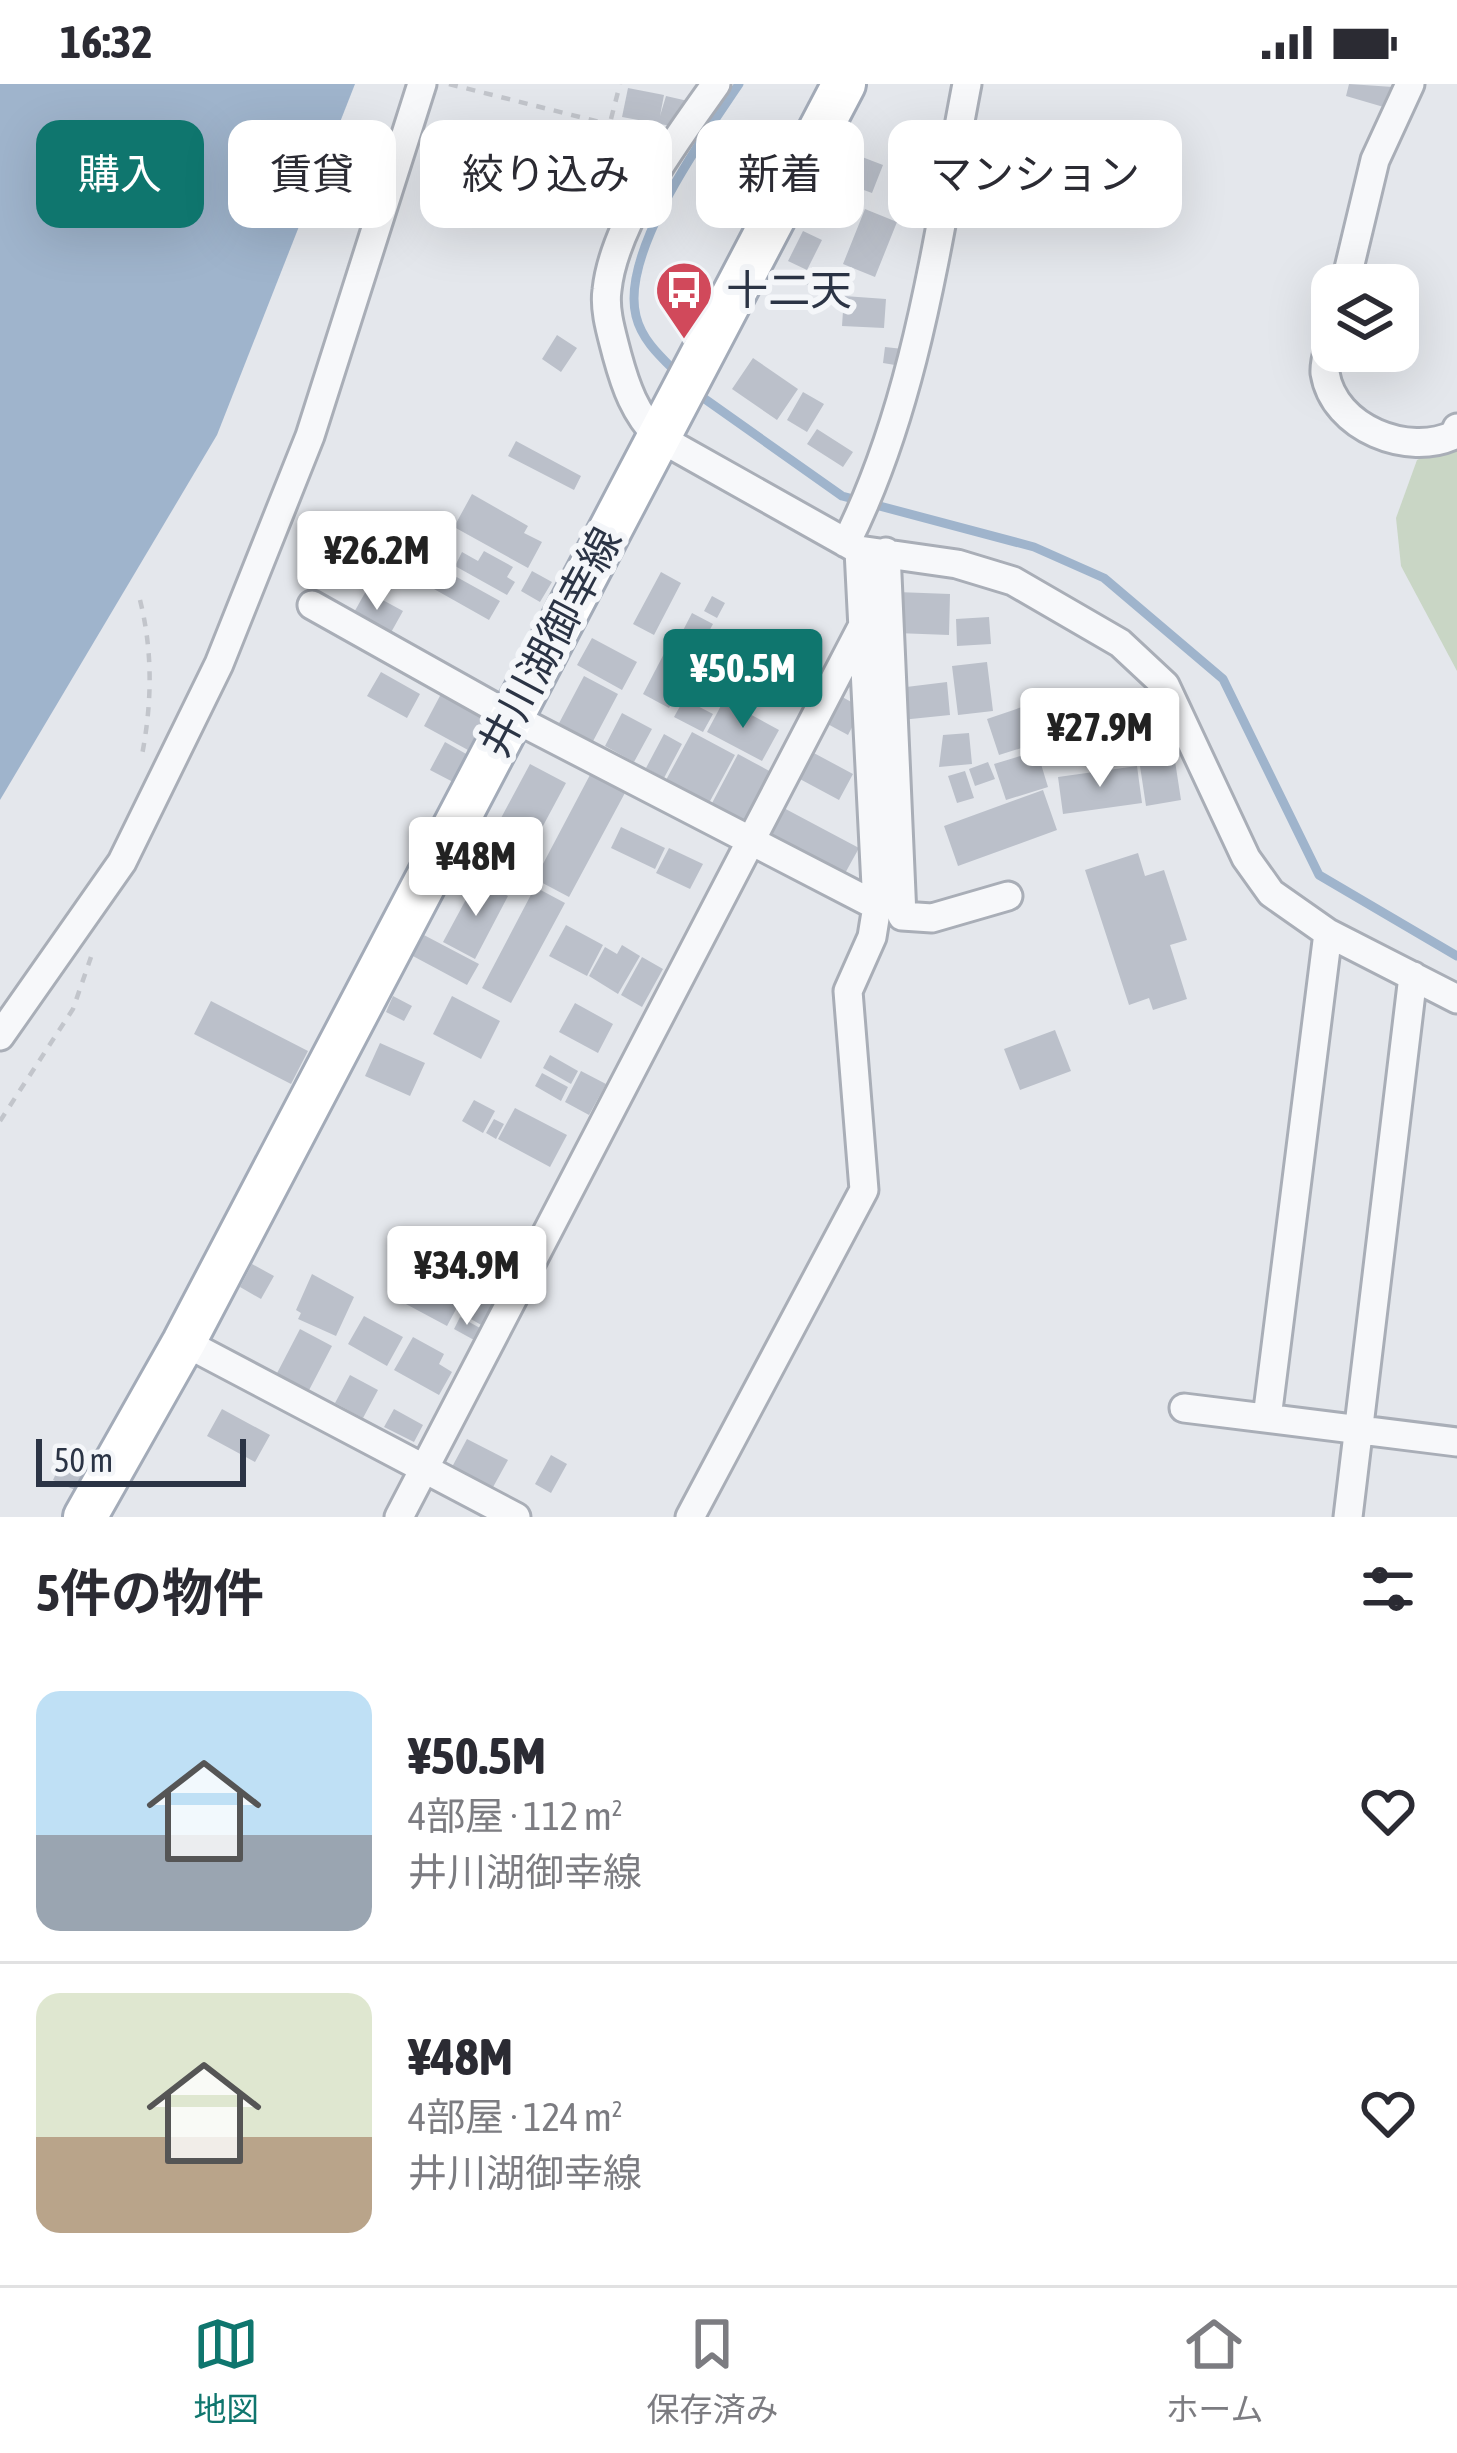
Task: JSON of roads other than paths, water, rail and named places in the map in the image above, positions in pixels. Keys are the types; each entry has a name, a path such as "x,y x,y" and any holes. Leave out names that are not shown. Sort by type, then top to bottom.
{"main road":[{"name":"井川湖御幸線","path":"85,1517 184,1342 844,84"}],"street":[{"path":"0,1036 122,862 219,664 310,436 422,84"},
{"path":"716,84 673,143 628,228 606,292 622,375 637,415 863,548 957,564 1013,581 1120,643 1165,685 1246,858 1271,893 1328,933 1457,999"},
{"path":"885,914 863,548 892,419 913,362 967,84"},
{"path":"1350,264 1376,160 1409,84"},
{"path":"1325,372 1331,394 1368,433 1433,445 1454,435 1457,428"},
{"path":"690,1517 864,1190 848,991 885,914 863,548"},
{"path":"312,605 510,716 885,914 932,918 1008,896"},
{"path":"399,1517 865,622"},
{"path":"1267,1418 1328,933"},
{"path":"1348,1517 1413,976"},
{"path":"184,1342 516,1517"},
{"path":"1184,1408 1457,1442"}],"water":[{"path":"0,84 355,84 341,120 228,120 228,228 298,228 217,435 0,800"}],"waterway":[{"path":"679,375 639,325 634,290 640,260 668,196 739,84"},
{"path":"695,392 842,496 1034,547 1104,578 1223,679 1319,875 1457,956"}],"place":[{"name":"十二天","path":"684,341"}]}
